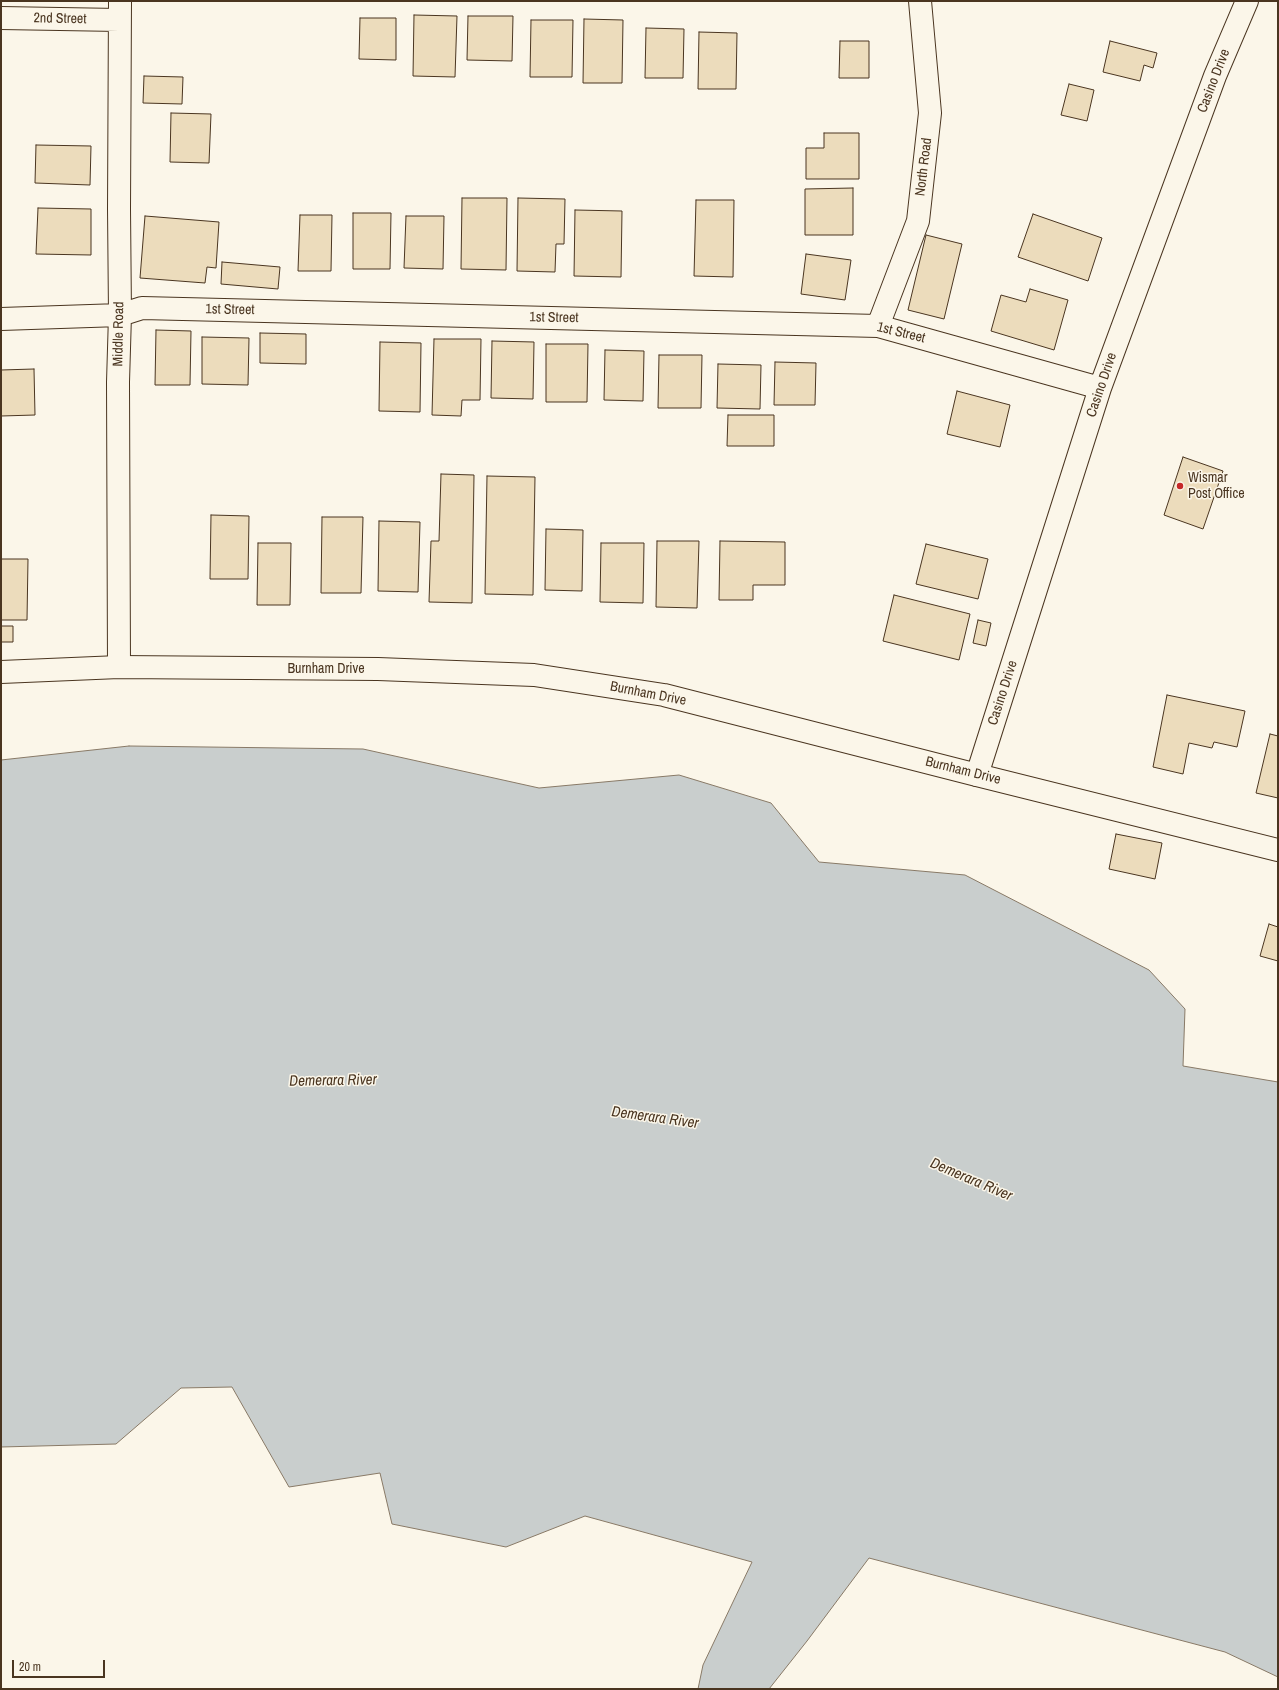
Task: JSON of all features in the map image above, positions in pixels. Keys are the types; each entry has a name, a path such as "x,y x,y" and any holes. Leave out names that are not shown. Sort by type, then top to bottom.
{"street":[{"name":"North Road","path":"878,326 918,221 930,113 920,1"},
{"name":"Casino Drive","path":"977,775 1100,388 1215,76 1247,1"},
{"name":"2nd Street","path":"1,18 120,10"},
{"name":"Middle Road","path":"119,667 118,382 120,315 120,10"},
{"name":"1st Street","path":"1,318 120,315 142,308 878,326 1100,388"},
{"name":"Burnham Drive","path":"1,672 119,667 378,669 534,674 664,695 1278,850"}],"water":[{"name":"Demerara River","path":"129,746 363,749 539,788 679,775 771,803 819,862 965,875 1149,970 1185,1009 1183,1066 1278,1082 1278,1677 1225,1652 869,1558 769,1689 698,1689 703,1665 752,1562 585,1516 506,1547 392,1524 380,1473 289,1487 232,1387 181,1388 116,1444 1,1447 1,760"}],"building":[{"path":"414,15 457,16 455,77 413,76"},
{"path":"468,16 513,16 512,61 467,60"},
{"path":"360,18 396,18 396,60 359,59"},
{"path":"584,19 623,20 622,83 583,83"},
{"path":"531,20 573,20 572,77 530,77"},
{"path":"646,28 684,29 683,78 645,78"},
{"path":"699,32 737,33 736,89 698,89"},
{"path":"840,41 869,41 869,78 839,78"},
{"path":"1110,41 1157,53 1153,68 1144,65 1140,81 1103,72"},
{"path":"144,76 183,77 182,104 143,103"},
{"path":"1069,84 1094,90 1087,121 1061,115"},
{"path":"171,113 211,114 209,163 170,162"},
{"path":"824,133 859,133 859,179 806,179 806,148 824,148"},
{"path":"36,145 91,146 90,185 35,183"},
{"path":"853,188 853,235 805,235 805,189"},
{"path":"462,198 507,198 506,270 461,269"},
{"path":"518,198 565,199 564,244 556,244 555,272 517,271"},
{"path":"696,200 734,200 733,277 694,276"},
{"path":"38,208 91,209 91,255 36,254"},
{"path":"575,210 622,211 621,277 574,276"},
{"path":"353,213 391,213 390,269 353,269"},
{"path":"1033,214 1102,238 1088,281 1018,257"},
{"path":"300,215 332,215 331,271 298,271"},
{"path":"145,216 219,222 216,268 207,267 205,283 140,278"},
{"path":"406,216 444,216 443,269 404,268"},
{"path":"926,235 962,244 944,319 908,310"},
{"path":"806,254 851,260 845,300 801,294"},
{"path":"222,262 280,267 278,289 221,284"},
{"path":"1030,289 1068,300 1054,350 991,331 1001,295 1026,302"},
{"path":"156,330 191,331 190,385 155,385"},
{"path":"260,333 306,334 306,364 260,363"},
{"path":"202,337 249,338 248,385 202,384"},
{"path":"434,339 481,339 480,400 462,400 461,416 432,415"},
{"path":"492,341 534,342 533,399 491,398"},
{"path":"380,342 421,343 420,412 379,411"},
{"path":"546,344 588,344 587,402 546,402"},
{"path":"605,350 644,351 643,401 604,400"},
{"path":"659,355 702,355 701,408 658,408"},
{"path":"775,362 816,363 815,405 774,405"},
{"path":"718,364 761,365 760,409 717,408"},
{"path":"34,369 35,415 1,416 1,370"},
{"path":"957,391 1010,405 1000,447 947,434"},
{"path":"728,415 774,415 774,446 727,446"},
{"path":"1183,457 1223,471 1203,529 1164,515"},
{"path":"441,474 474,475 472,603 429,602 431,541 439,541"},
{"path":"487,476 535,477 533,595 485,594"},
{"path":"211,515 249,516 248,579 210,579"},
{"path":"322,517 363,517 361,593 321,593"},
{"path":"379,521 420,522 418,592 378,591"},
{"path":"546,529 583,530 582,591 545,590"},
{"path":"657,541 699,541 697,608 656,607"},
{"path":"720,541 785,542 785,585 753,585 753,600 719,600"},
{"path":"258,543 291,543 290,605 257,605"},
{"path":"601,543 644,543 643,603 600,602"},
{"path":"926,544 988,559 978,599 916,584"},
{"path":"1,559 28,559 27,620 1,620"},
{"path":"894,595 970,614 959,660 883,641"},
{"path":"978,620 991,623 986,646 973,643"},
{"path":"1,626 13,626 13,642 1,642"},
{"path":"1167,695 1245,711 1237,747 1214,742 1212,748 1189,743 1183,774 1153,767"},
{"path":"1270,734 1278,736 1278,798 1256,793"},
{"path":"1116,834 1162,843 1155,879 1109,869"},
{"path":"1269,924 1278,927 1278,961 1260,956"}],"place":[{"name":"Wismar Post Office","path":"1180,486"}]}
